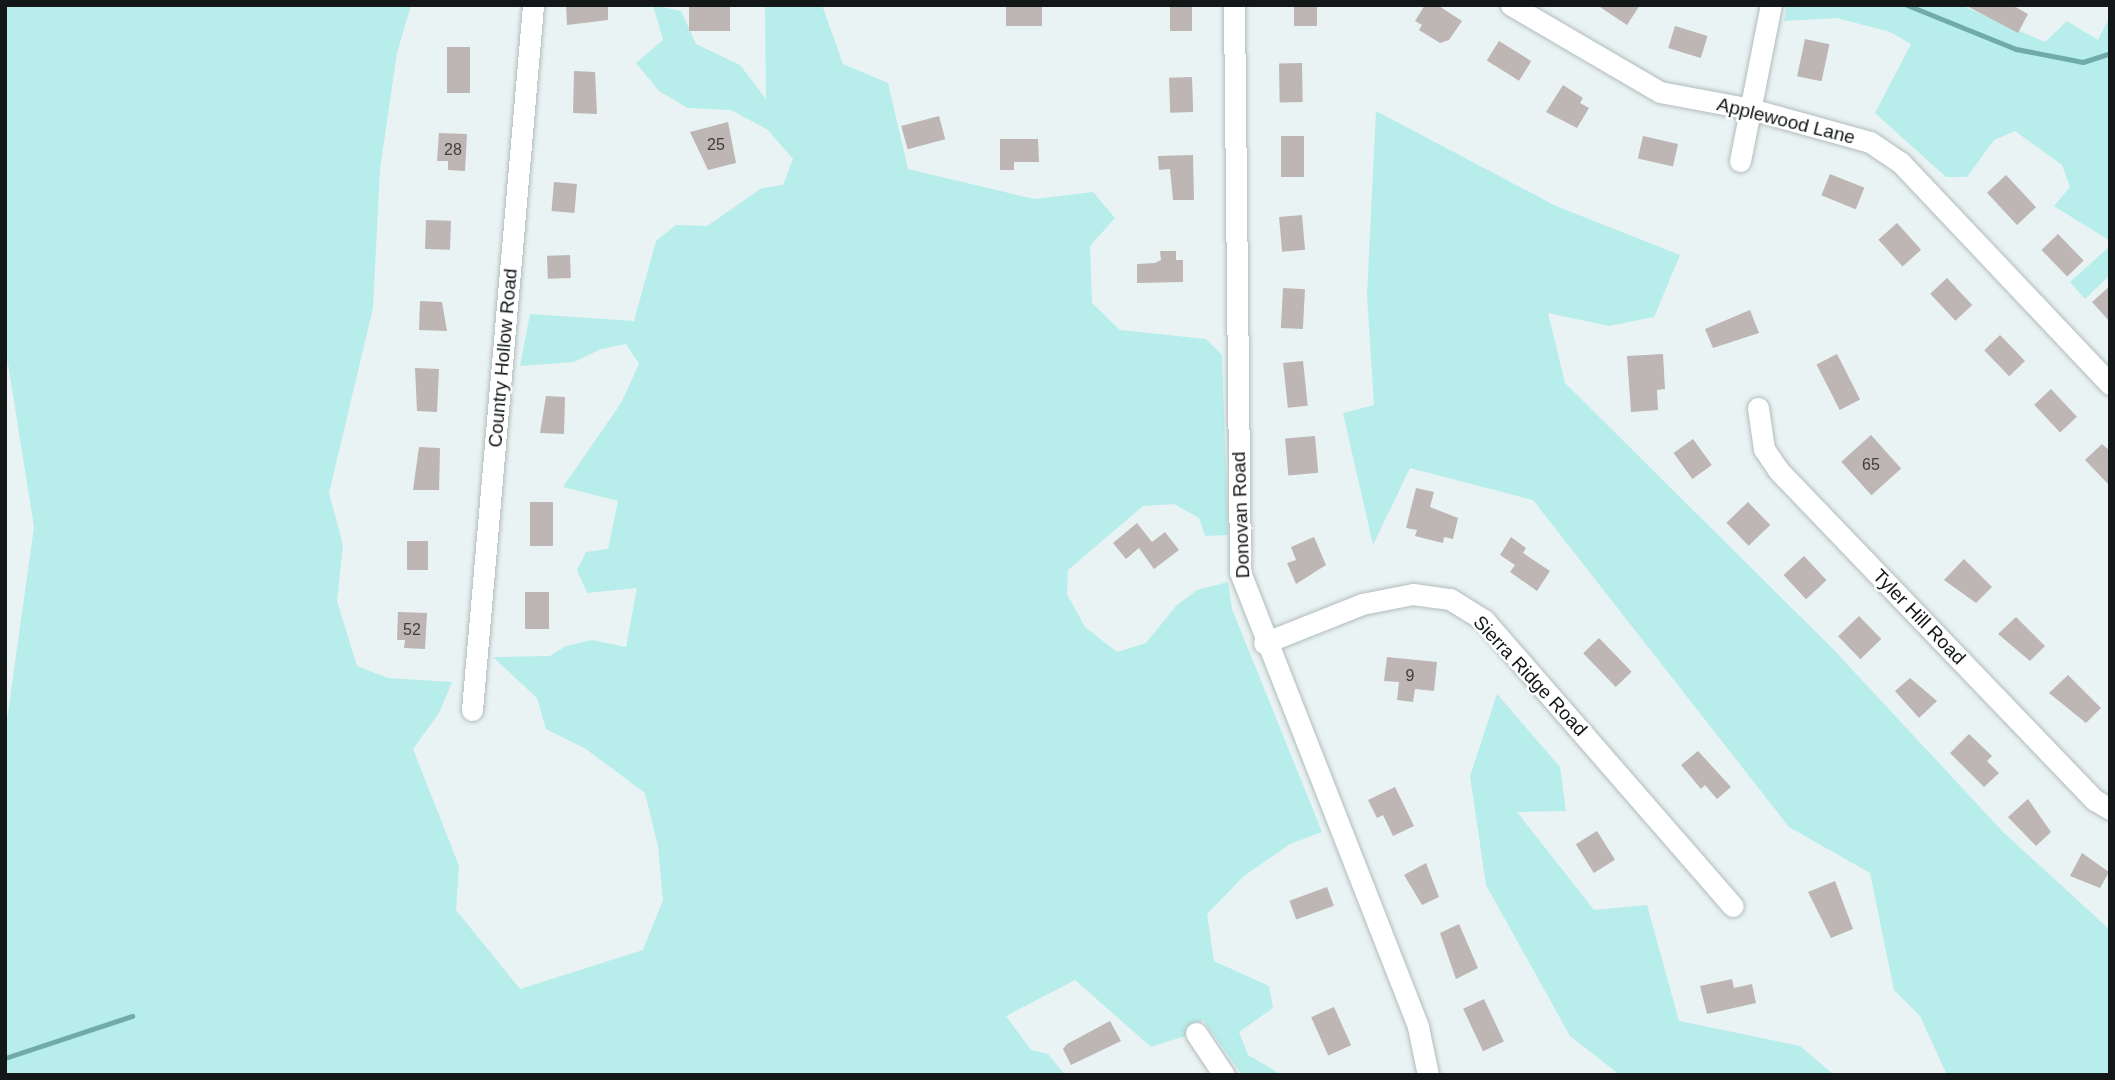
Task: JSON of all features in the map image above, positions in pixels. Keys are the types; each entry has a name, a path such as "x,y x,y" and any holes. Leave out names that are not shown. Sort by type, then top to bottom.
{"street":[{"name":"Country Hollow Road","path":"472,710 533,5"},
{"name":"Donovan Road","path":"1234,5 1240,572 1264,643 1418,1027 1429,1075"},
{"name":"Applewood Lane","path":"1511,5 1660,92 1751,109 1870,142 1900,162 2110,384"},
{"path":"1740,161 1771,5"},
{"name":"Tyler Hill Road","path":"1758,408 1764,449 1778,470 2095,800 2110,809"},
{"name":"Sierra Ridge Road","path":"1264,643 1362,604 1413,593 1450,599 1483,620 1733,906"},
{"path":"1196,1033 1224,1075"}],"shaded area":[{"path":"5,5 411,5 397,53 380,169 373,308 329,493 343,545 337,601 357,666 388,678 452,682 439,713 413,749 459,866 456,910 520,989 643,950 663,900 658,846 645,793 586,749 546,729 537,698 493,657 550,656 566,646 592,640 626,647 637,588 587,593 577,570 586,552 608,549 618,501 563,487 621,403 639,364 626,344 601,349 574,362 520,366 530,314 634,321 656,241 676,225 707,226 762,188 783,185 793,159 768,130 731,110 688,108 659,91 636,63 663,40 653,5 681,11 696,44 740,65 766,99 765,5 822,5 843,64 888,83 908,169 1034,199 1093,192 1115,218 1090,246 1092,303 1120,330 1206,339 1222,355 1228,535 1205,536 1199,518 1174,504 1143,506 1068,570 1067,594 1085,627 1117,652 1146,643 1176,606 1197,590 1228,582 1232,609 1322,832 1290,844 1244,876 1207,914 1214,961 1269,986 1273,1008 1239,1032 1248,1055 1282,1075 1242,1075 1203,1020 1185,1036 1151,1047 1075,980 1006,1016 1031,1050 1048,1054 1065,1075 5,1075 5,734 34,527 5,345"},
{"path":"1787,5 1961,5 2045,42 2067,21 2098,40 2110,16 2110,241 2054,206 2070,187 2062,165 2015,131 1994,140 1967,177 1946,177 1875,113 1911,44 1890,32 1837,18 1784,21"},
{"path":"1376,111 1556,206 1680,255 1654,317 1609,326 1548,313 1565,383 1832,648 2004,833 2110,930 2110,1075 1947,1075 1920,1016 1894,990 1870,873 1789,827 1533,500 1410,468 1373,545 1343,413 1374,405 1367,295"},
{"path":"2110,246 2110,275 2085,299 2070,282"},
{"path":"1497,694 1560,767 1566,811 1517,812 1594,910 1647,905 1679,1021 1800,1046 1834,1075 1620,1075 1570,1036 1486,885 1470,776"}],"building":[{"path":"566,5 608,5 608,20 567,25"},
{"path":"689,5 730,5 730,31 689,31"},
{"path":"1006,5 1042,5 1042,26 1006,26"},
{"path":"1170,5 1192,5 1192,31 1170,31"},
{"path":"1294,5 1317,5 1317,26 1294,26"},
{"path":"1425,5 1439,6 1462,21 1449,40 1440,43 1419,30 1422,25 1415,21"},
{"path":"1597,5 1640,5 1627,25"},
{"path":"1965,5 2012,5 2028,14 2018,33"},
{"path":"1675,26 1708,36 1701,58 1668,48"},
{"path":"1805,39 1829,44 1822,81 1797,76"},
{"path":"1499,41 1531,61 1519,81 1487,61"},
{"path":"447,47 470,47 470,93 447,93"},
{"path":"1279,63 1302,63 1303,102 1280,102"},
{"path":"574,71 595,72 597,114 573,113"},
{"path":"1192,77 1193,112 1170,113 1169,78"},
{"path":"1563,85 1583,98 1580,103 1589,108 1577,128 1546,112"},
{"path":"939,116 945,139 908,149 901,126"},
{"path":"728,122 736,163 708,170 690,132"},
{"path":"439,133 467,134 465,171 448,170 448,161 437,161"},
{"path":"1281,136 1304,136 1304,177 1281,177"},
{"path":"1643,136 1678,144 1673,167 1638,158"},
{"path":"1000,139 1038,139 1039,162 1014,162 1014,170 1000,170"},
{"path":"1193,155 1194,200 1173,200 1170,169 1159,170 1158,156"},
{"path":"1830,174 1864,188 1856,209 1821,195"},
{"path":"2006,175 2036,207 2017,225 1987,193"},
{"path":"554,182 577,184 574,213 551,211"},
{"path":"1302,215 1305,250 1282,252 1279,217"},
{"path":"426,220 451,221 450,250 425,249"},
{"path":"1897,223 1921,250 1903,266 1878,240"},
{"path":"2058,234 2084,261 2067,277 2041,250"},
{"path":"1160,251 1176,251 1176,260 1183,260 1183,282 1137,283 1137,264 1161,260"},
{"path":"570,255 571,278 548,279 547,256"},
{"path":"1947,278 1972,305 1955,321 1930,294"},
{"path":"2110,286 2110,322 2092,302"},
{"path":"1283,288 1305,289 1303,329 1281,328"},
{"path":"420,301 442,302 447,331 419,330"},
{"path":"1750,310 1759,333 1713,348 1705,329"},
{"path":"2000,335 2025,361 2009,376 1984,350"},
{"path":"1663,354 1665,389 1657,390 1658,410 1631,412 1627,356"},
{"path":"1837,354 1860,399 1840,410 1817,364"},
{"path":"1303,361 1308,406 1288,408 1283,363"},
{"path":"415,368 439,369 437,412 417,411"},
{"path":"2051,389 2077,417 2060,432 2034,405"},
{"path":"546,396 565,397 564,434 540,433"},
{"path":"1871,435 1901,468 1871,495 1841,462"},
{"path":"1315,436 1318,473 1288,475 1285,439"},
{"path":"1693,439 1712,465 1692,479 1674,453"},
{"path":"2102,444 2110,451 2110,486 2085,460"},
{"path":"419,447 440,448 439,490 413,490"},
{"path":"1416,488 1434,492 1430,507 1458,518 1453,539 1444,537 1443,543 1415,536 1417,530 1406,528"},
{"path":"530,502 553,502 553,546 530,546"},
{"path":"1748,502 1770,525 1749,546 1726,523"},
{"path":"1137,523 1152,542 1165,532 1179,550 1154,569 1139,548 1126,559 1113,543"},
{"path":"1314,537 1326,565 1296,584 1287,563 1296,560 1291,547"},
{"path":"1511,537 1526,548 1523,553 1550,571 1537,591 1510,572 1515,565 1500,555"},
{"path":"407,541 428,541 428,570 407,570"},
{"path":"1804,556 1827,580 1806,599 1784,575"},
{"path":"1964,559 1992,587 1976,603 1944,580"},
{"path":"525,592 549,592 549,629 525,629"},
{"path":"398,612 427,613 425,649 404,648 405,640 397,640"},
{"path":"1859,616 1881,639 1860,659 1838,636"},
{"path":"2016,617 2045,646 2030,661 1998,634"},
{"path":"1599,638 1632,672 1616,687 1583,653"},
{"path":"1387,657 1437,662 1434,691 1415,689 1413,702 1397,700 1399,682 1384,681"},
{"path":"2068,675 2101,708 2086,723 2049,693"},
{"path":"1910,678 1937,701 1919,718 1895,691"},
{"path":"1969,734 1992,756 1987,761 1999,773 1984,787 1950,753"},
{"path":"1698,751 1731,787 1717,799 1705,785 1701,789 1681,765"},
{"path":"1395,787 1414,826 1393,836 1383,815 1377,818 1368,800"},
{"path":"2028,799 2051,832 2036,846 2008,817"},
{"path":"1597,831 1615,860 1594,873 1576,844"},
{"path":"2082,853 2109,872 2100,888 2070,876"},
{"path":"1426,863 1439,897 1422,905 1404,875"},
{"path":"1835,881 1853,929 1831,938 1808,892"},
{"path":"1327,887 1334,906 1296,919 1289,901"},
{"path":"1459,924 1478,968 1456,979 1440,933"},
{"path":"1732,979 1734,988 1752,984 1756,1003 1707,1014 1700,986"},
{"path":"1484,999 1504,1042 1483,1051 1463,1009"},
{"path":"1334,1007 1351,1045 1328,1056 1311,1017"},
{"path":"1110,1021 1121,1041 1071,1065 1063,1049 1067,1044"}],"waterway":[{"path":"1907,5 2016,49 2083,62 2110,53"},
{"path":"5,1058 132,1016"}]}
